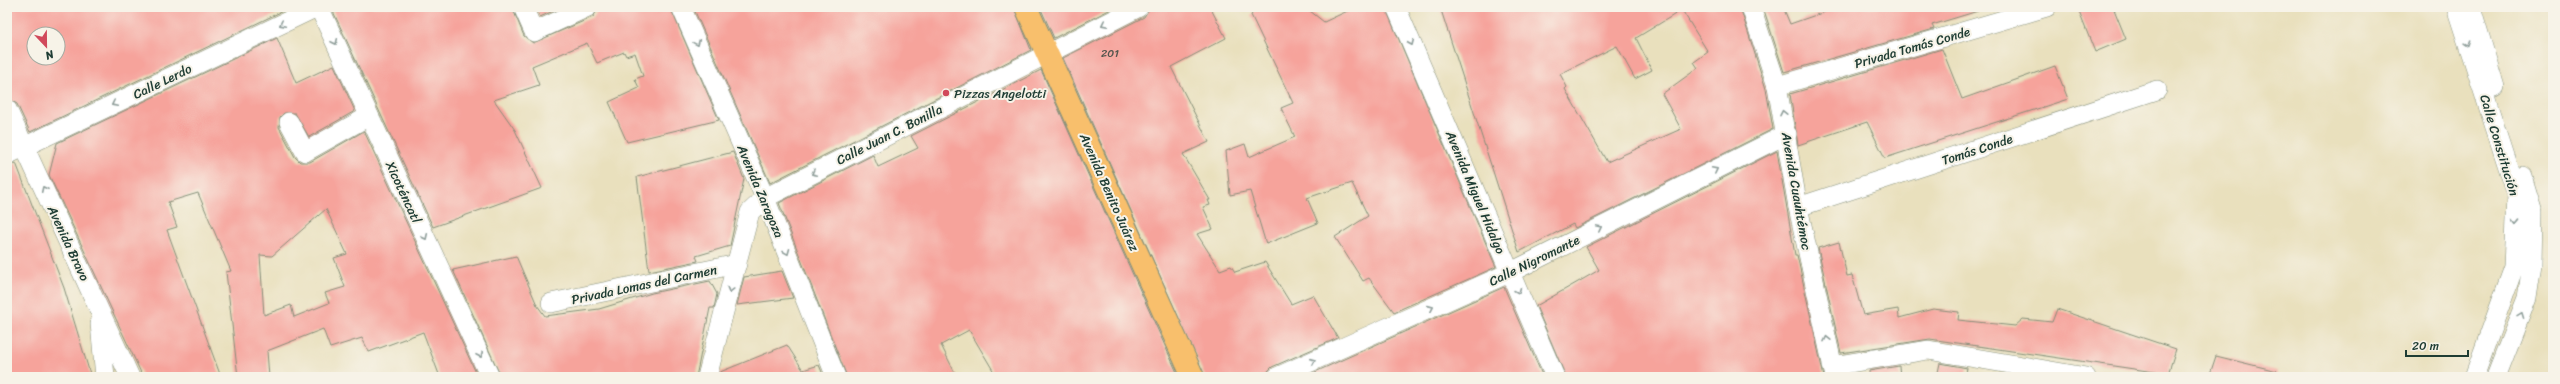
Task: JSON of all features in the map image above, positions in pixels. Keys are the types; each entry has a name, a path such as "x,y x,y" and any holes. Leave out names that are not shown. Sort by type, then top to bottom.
{"main road":[{"name":"Avenida Benito Juárez","path":"1026,7 1193,377"}],"street":[{"name":"Xicoténcatl","path":"318,7 490,377"},
{"name":"Calle Lerdo","path":"7,155 318,7"},
{"path":"523,7 534,32 588,7"},
{"name":"Avenida Zaragoza","path":"682,7 765,198 836,377"},
{"name":"Calle Juan C. Bonilla","path":"737,264 750,212 765,198 1047,52 1139,7"},
{"name":"Avenida Miguel Hidalgo","path":"1396,7 1555,377"},
{"name":"Avenida Cuauhtémoc","path":"1751,7 1777,86 1787,134 1798,207 1834,371"},
{"name":"Privada Tomás Conde","path":"1777,86 2047,7"},
{"name":"Calle Constitución","path":"2456,7 2517,195 2514,267 2474,377"},
{"name":"Calle Constitución","path":"2471,7 2533,212 2532,264 2527,298 2496,377"},
{"name":"Tomás Conde","path":"1798,207 2157,90"},
{"name":"Avenida Bravo","path":"7,109 130,377"},
{"path":"289,122 305,152 369,116"},
{"name":"Calle Nigromante","path":"1277,377 1510,272 1787,134"},
{"path":"707,377 737,264"},
{"name":"Privada Lomas del Carmen","path":"551,303 737,264"},
{"path":"99,308 105,377"},
{"path":"1834,371 1928,350 2086,377"}],"building":[{"path":"7,7 291,7 30,132 17,104 7,98"},
{"path":"331,7 512,7 524,36 533,43 593,17 599,7 670,7 719,120 627,142 609,102 639,88 635,79 643,76 635,53 626,56 624,52 597,63 587,43 532,66 539,85 494,100 515,130 542,188 433,227"},
{"path":"535,7 562,7 540,17"},
{"path":"693,7 1014,7 1031,50 770,183"},
{"path":"1040,7 1115,7 1054,38"},
{"path":"1150,7 1210,7 1226,38 1171,67 1209,142 1183,154 1210,200 1208,200 1210,205 1203,207 1213,229 1197,234 1220,270 1231,266 1235,272 1265,262 1291,304 1313,295 1338,338 1272,367 1268,371 1266,377 1205,377 1063,58 1144,17"},
{"path":"1258,7 1305,7 1324,22 1356,7 1385,7 1496,267 1394,312 1369,278 1363,281 1335,237 1368,216 1352,183 1307,198 1318,223 1266,244 1250,191 1230,195 1226,151 1245,144 1249,157 1295,137 1281,108 1293,103 1251,15"},
{"path":"1440,7 1740,7 1766,89 1773,129 1575,228 1573,224 1519,252","holes":["1682,10 1708,52 1694,62 1698,68 1662,94 1681,129 1607,162 1565,89 1567,87 1560,74 1617,46 1635,79 1652,70 1636,38"]},
{"path":"1763,7 1783,7 1790,24 1839,7 1977,7 1978,11 1932,25 1934,29 1784,72"},
{"path":"2077,7 2113,7 2126,39 2095,52"},
{"path":"277,38 296,83 334,65 355,111 309,137 295,113 284,113 280,117 279,127 295,157 300,162 310,162 364,131 478,377 440,377 423,332 369,352 362,338 330,348 323,329 267,351 269,377 238,377 226,272 231,271 198,193 168,202 177,227 167,230 221,377 143,377 49,175 57,143","holes":["326,209 347,254 334,258 345,287 325,293 329,303 294,317 291,305 264,315 260,255 272,256"]},
{"path":"1942,49 1962,99 2055,66 2068,99 1885,158 1867,122 1798,145 1790,94"},
{"path":"1041,70 1179,377 997,377 969,330 941,345 957,377 847,377 779,203 873,155 878,167 918,148 911,136"},
{"path":"1777,151 1795,255 1797,255 1824,377 1566,377 1536,306 1599,270 1586,247"},
{"path":"733,152 744,179 730,246 696,256 698,261 649,271 637,177"},
{"path":"16,163 64,288 91,377 7,377 7,166"},
{"path":"1839,242 1847,276 1852,275 1863,315 1898,309 1899,318 1933,309 1959,312 1958,320 2015,326 2023,319 2052,322 2057,309 2176,349 2168,374 1930,339 1841,353 1818,248"},
{"path":"516,256 537,305 545,316 599,309 652,293 710,281 717,294 714,308 710,308 696,377 501,377 453,270"},
{"path":"782,271 793,298 737,305 744,277"},
{"path":"1504,287 1543,377 1304,377"},
{"path":"787,345 803,370 819,365 824,377 718,377 720,372"},
{"path":"2216,356 2277,371 2276,377 2209,377"},
{"path":"1940,363 1967,368 1965,377 1937,377"},
{"path":"1899,366 1900,377 1869,377 1869,371"}],"place":[{"name":"Pizzas Angelotti","path":"946,93"}]}
